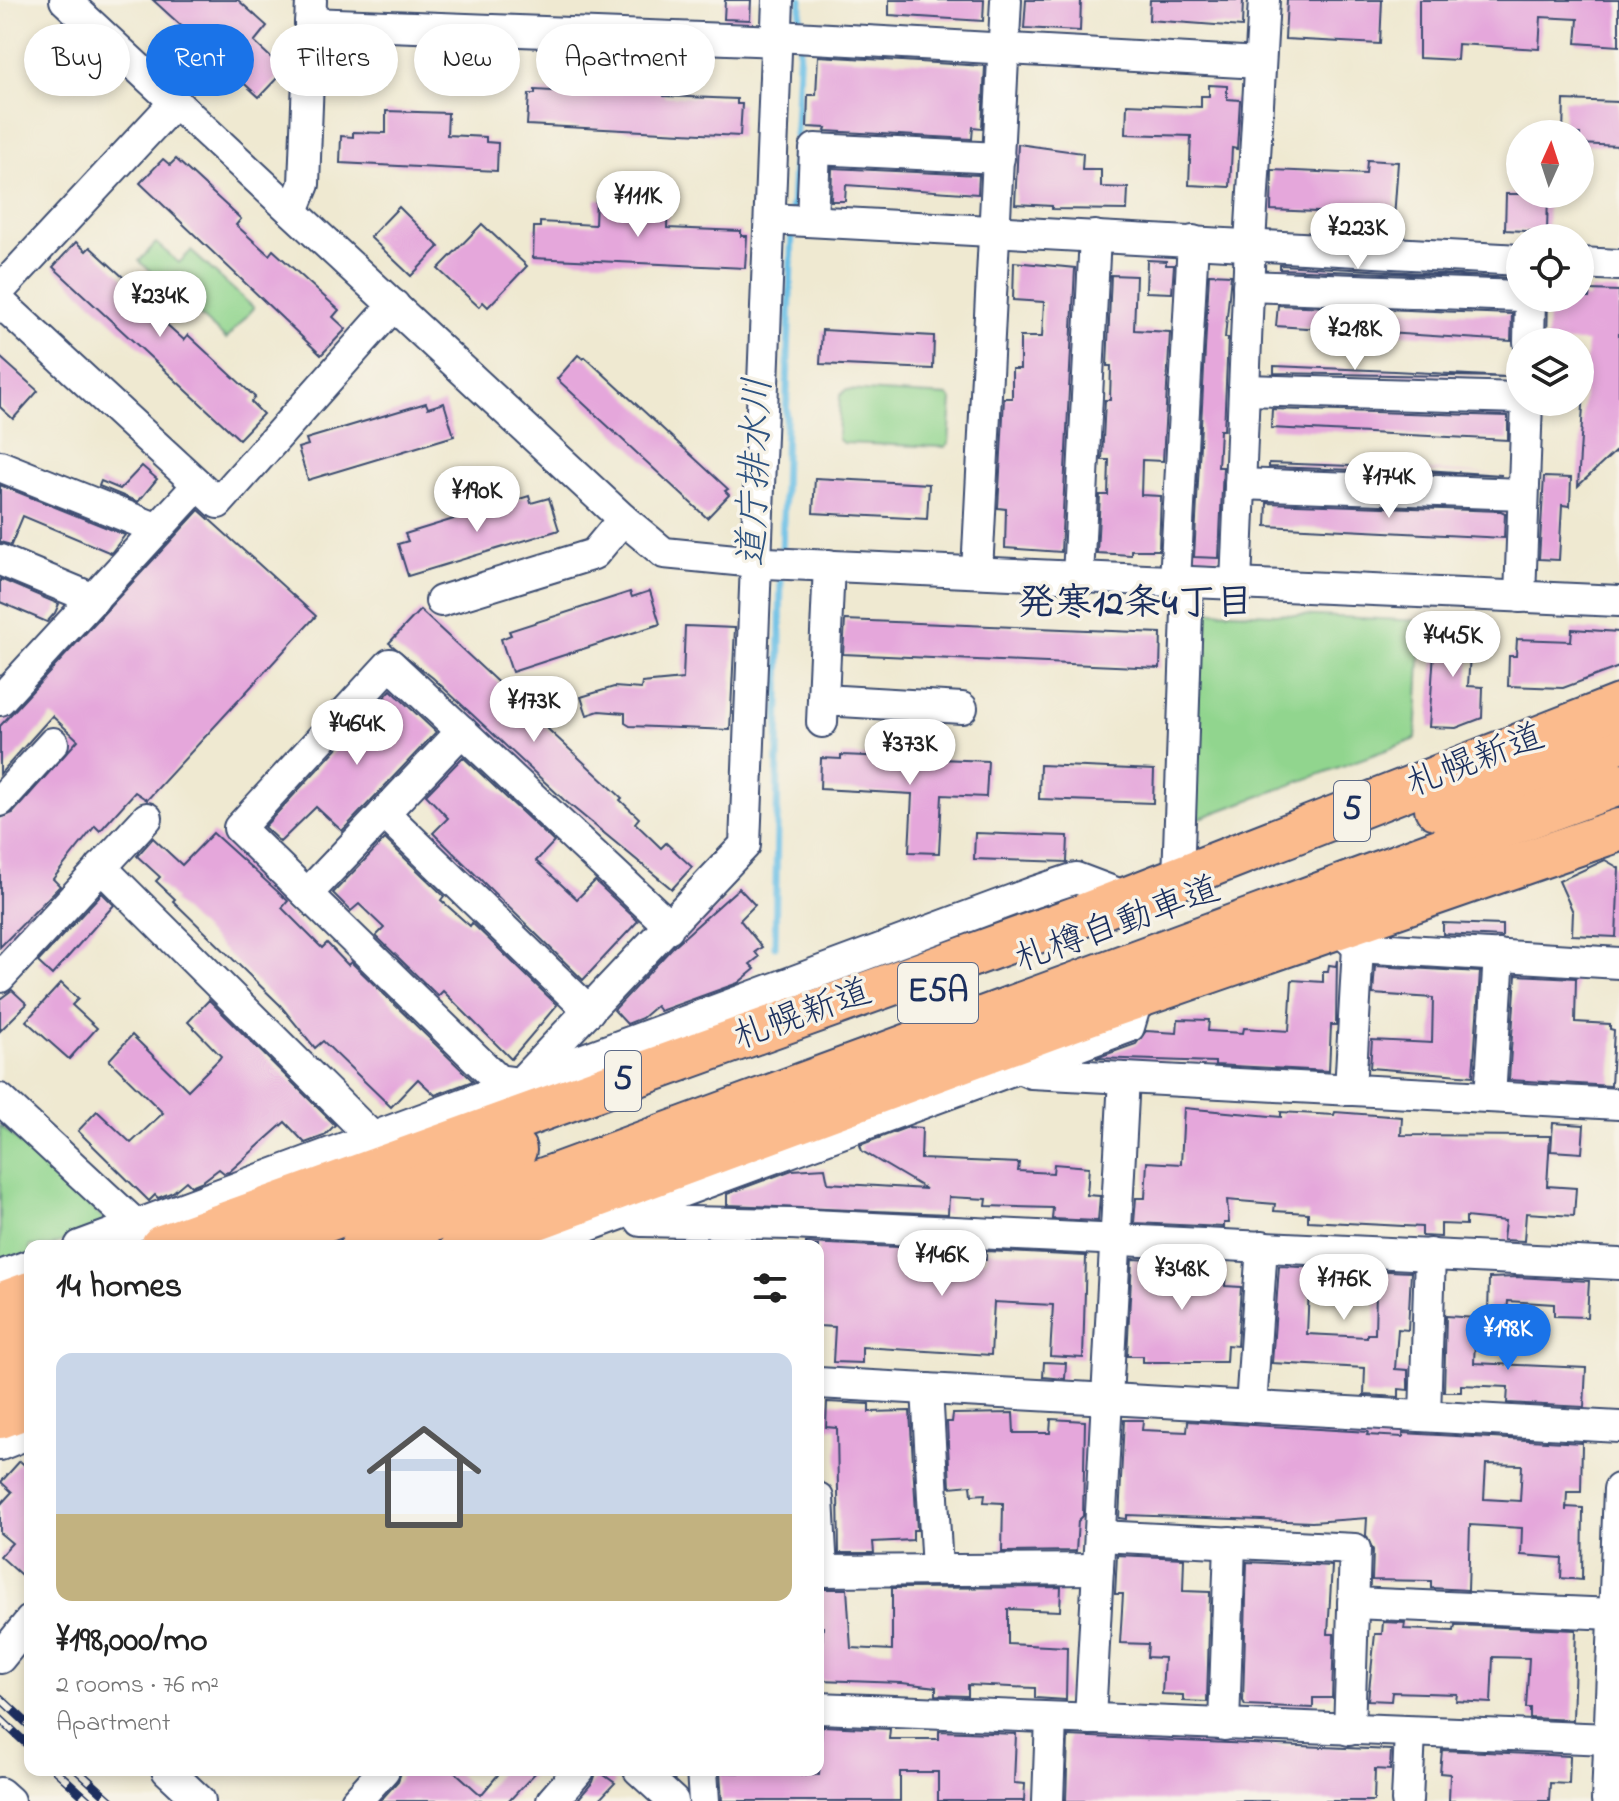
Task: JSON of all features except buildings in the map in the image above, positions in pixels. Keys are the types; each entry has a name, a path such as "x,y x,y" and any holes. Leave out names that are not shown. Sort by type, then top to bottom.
{"highway":[{"name":"札幌新道","path":"149,1235 1084,915 1619,706"},
{"name":"札樽自動車道","path":"274,1240 1619,741"},
{"name":"札樽自動車道","path":"378,1240 1619,784"},
{"path":"478,1240 1097,1011 1348,938 1619,830"},
{"path":"0,1304 24,1295"},
{"path":"0,1343 24,1333"},
{"path":"0,1379 24,1370"},
{"path":"0,1417 24,1408"}],"street":[{"path":"65,0 623,519 664,553 797,564 1619,601"},
{"path":"520,1083 745,845 761,562 792,219 787,38 778,0"},
{"path":"977,572 1006,0"},
{"path":"1236,584 1264,0"},
{"path":"293,211 304,184 311,12 1260,63"},
{"path":"0,290 175,102"},
{"path":"792,219 815,149 999,158"},
{"path":"792,219 1506,259"},
{"path":"1078,577 1095,236"},
{"path":"1178,879 1182,581 1193,241"},
{"path":"1594,264 1619,265"},
{"path":"1248,286 1506,295"},
{"path":"0,302 218,503 394,305"},
{"path":"1244,390 1506,398"},
{"path":"1520,597 1526,416"},
{"path":"0,466 158,529"},
{"path":"1240,484 1523,494"},
{"path":"0,700 198,485"},
{"path":"441,601 594,554 623,519"},
{"path":"0,560 94,599"},
{"path":"829,565 823,711 962,708"},
{"path":"520,1083 498,1080 239,828 390,664 668,928"},
{"path":"307,894 462,731"},
{"path":"0,801 53,743"},
{"path":"384,813 580,1020 595,1056"},
{"path":"0,977 147,818"},
{"path":"101,867 372,1137"},
{"path":"118,1240 149,1235 372,1137 1076,878 1129,898"},
{"path":"1350,1090 1348,938 1499,955 1619,963"},
{"path":"1490,1097 1499,955"},
{"path":"573,1240 634,1210 1129,1027 1138,997"},
{"path":"1019,1068 1031,1073 1619,1104"},
{"path":"1090,1719 1124,1078"},
{"path":"0,1099 149,1235"},
{"path":"634,1210 641,1221 790,1235 1116,1239 1619,1264"},
{"path":"1251,1407 1262,1246"},
{"path":"1425,1416 1430,1254"},
{"path":"0,1276 24,1267"},
{"path":"824,1383 1619,1427"},
{"path":"927,1389 937,1570"},
{"path":"0,1445 24,1435"},
{"path":"1607,1801 1612,1746 1619,1489"},
{"path":"1100,1536 1355,1549 1349,1730"},
{"path":"1224,1725 1230,1542"},
{"path":"824,1571 1098,1569"},
{"path":"1353,1603 1614,1614"},
{"path":"824,1708 1410,1732 1612,1746"},
{"path":"1048,1801 1051,1718"},
{"path":"1407,1801 1410,1732"},
{"path":"173,1776 200,1801"},
{"path":"356,1801 379,1776"},
{"path":"552,1801 574,1776"},
{"path":"646,1776 673,1801"},
{"path":"702,1776 704,1801"},
{"path":"0,1793 9,1801"}],"green space":[{"path":"156,243 179,263 191,251 254,308 226,339 139,261"},
{"path":"846,390 948,396 952,400 949,443 945,447 843,443 838,439 840,396"},
{"path":"1210,611 1422,621 1416,739 1192,821 1200,621"},
{"path":"0,1125 109,1224 67,1240 24,1240 24,1256 5,1263 0,1259"}],"waterway":[{"name":"道庁排水川","path":"800,32 801,0"},
{"name":"道庁排水川","path":"792,212 800,44"},
{"name":"道庁排水川","path":"782,555 792,228"},
{"name":"道庁排水川","path":"775,946 781,572"}],"railway":[{"path":"0,1698 24,1720"},
{"path":"0,1719 24,1741"},
{"path":"62,1776 89,1801"},
{"path":"84,1776 111,1801"}],"district":[{"name":"発寒12条4丁目","path":"1135,605"}]}
